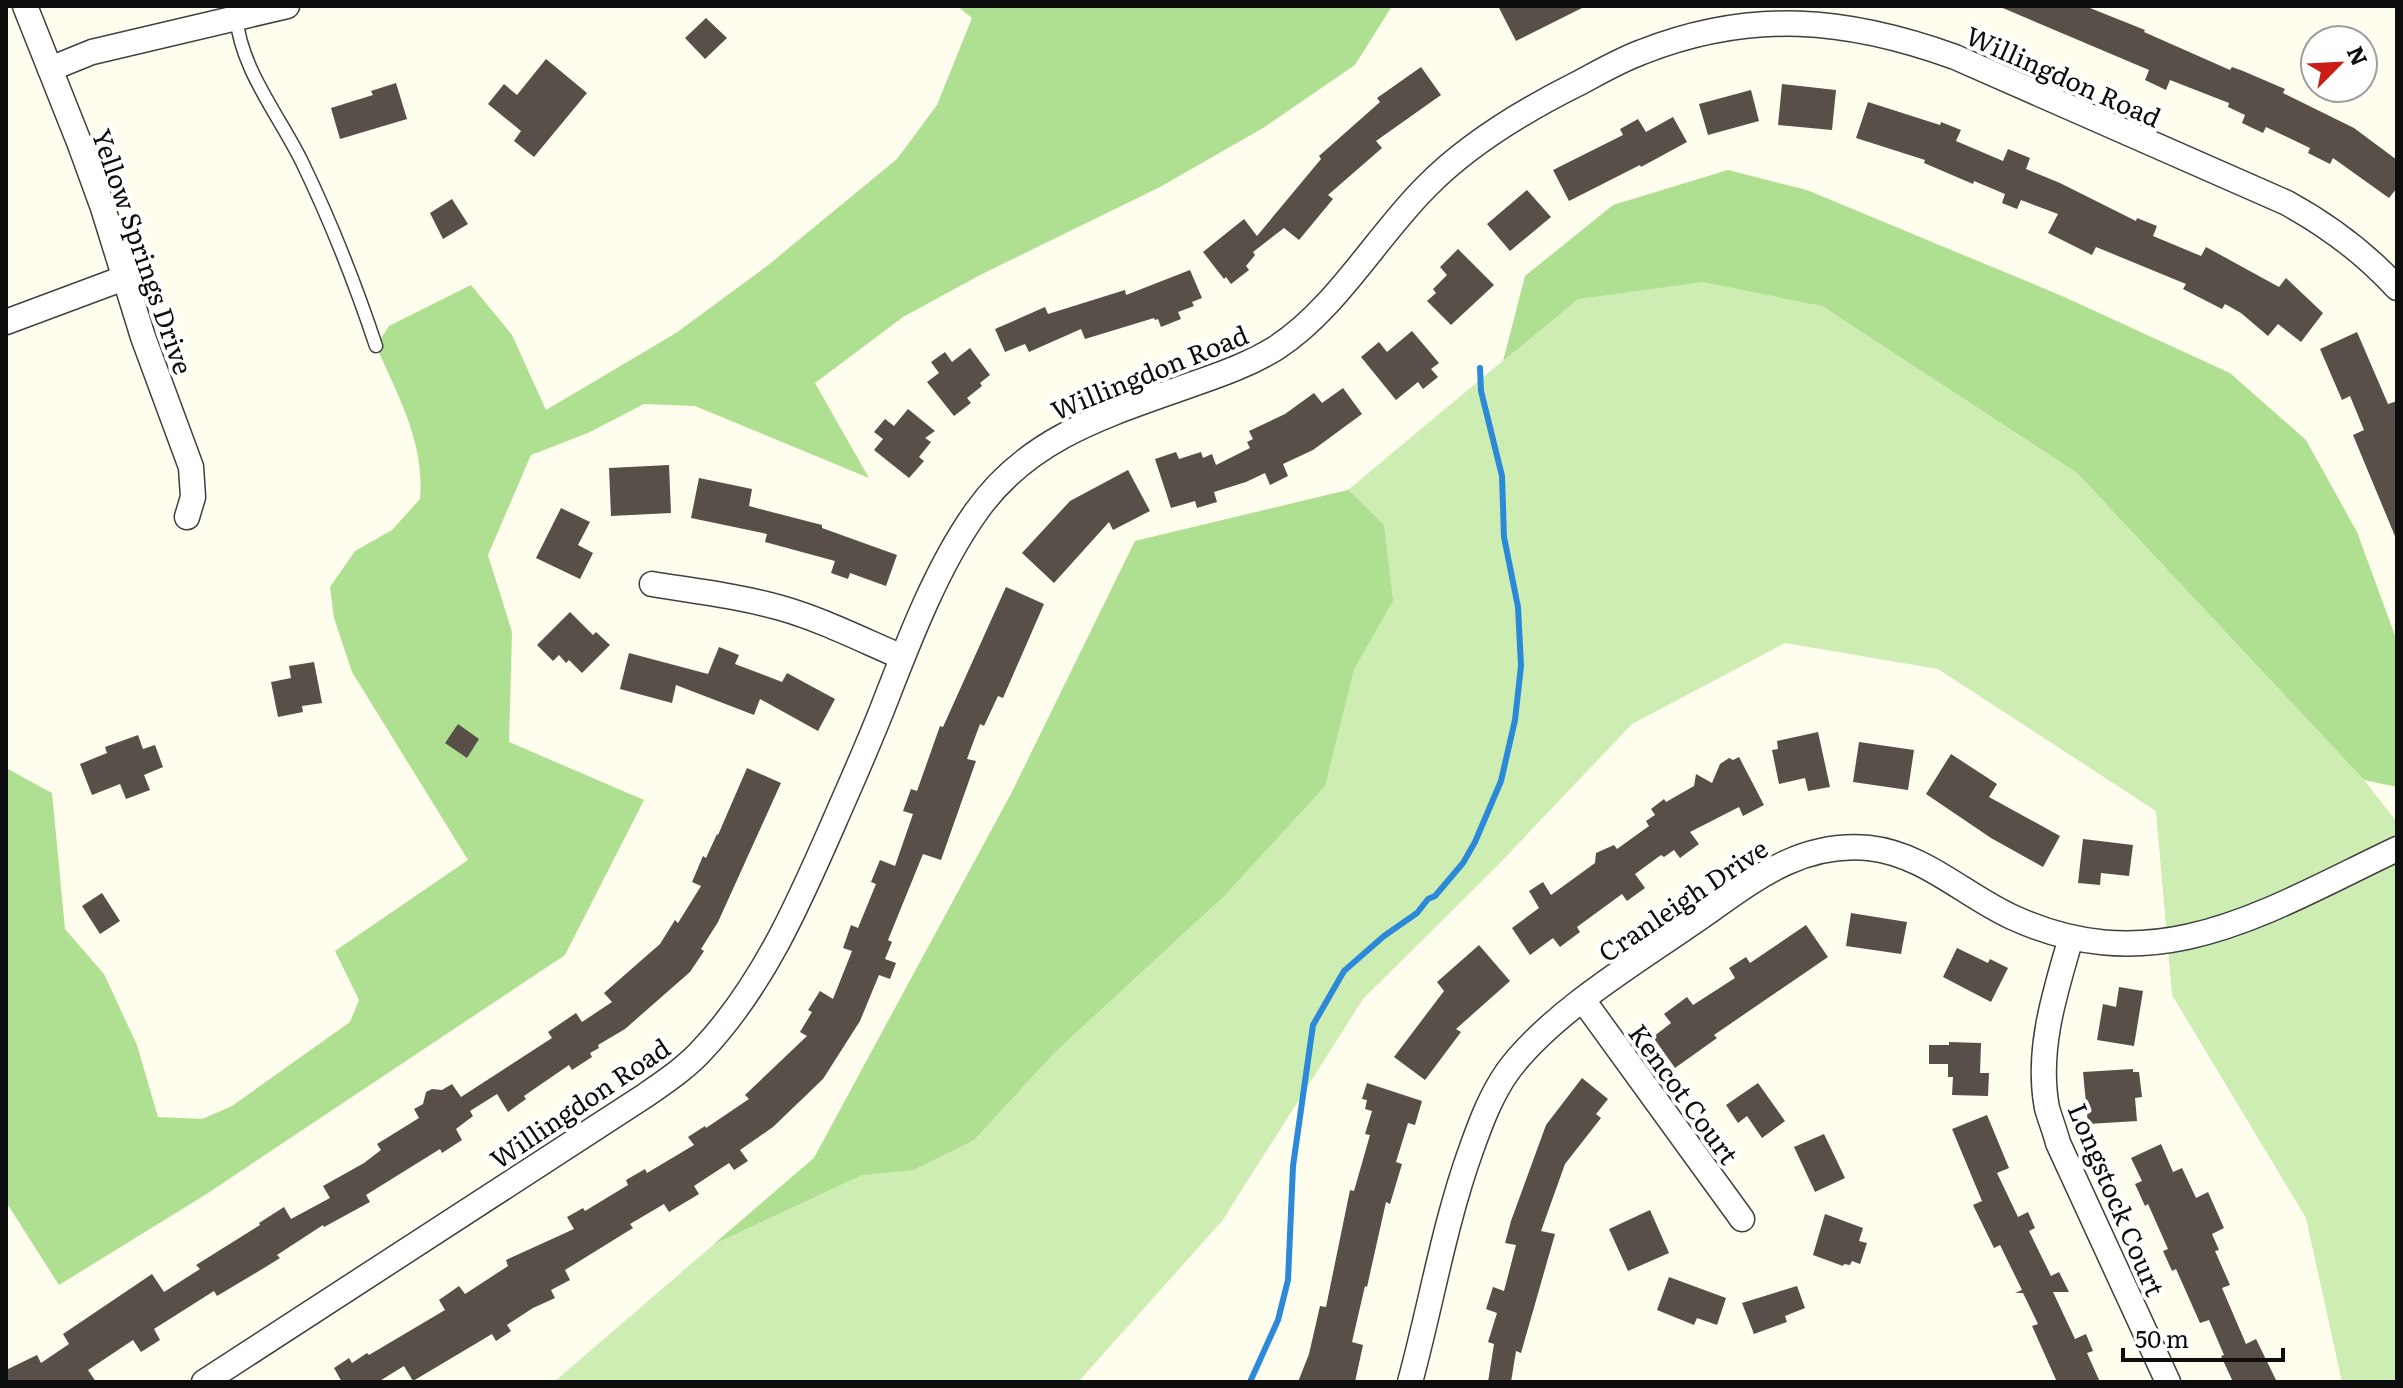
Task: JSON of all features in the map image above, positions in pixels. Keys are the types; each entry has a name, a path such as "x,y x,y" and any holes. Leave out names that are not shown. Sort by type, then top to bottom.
{"street":[{"name":"Yellow Springs Drive","path":"25,6 103,208 143,337 191,467 193,497 187,517"},
{"path":"50,69 92,52 287,6"},
{"name":"Willingdon Road","path":"204,1382 646,1095 702,1051 734,1012 773,951 809,879 878,721 902,657 953,545 1001,480 1062,435 1098,418 1235,369 1280,345 1325,305 1428,184 1518,116 1640,52 1720,29 1757,24 1838,25 1913,42 1955,57 2287,203 2317,219 2354,246 2397,288"},
{"path":"6,322 124,278"},
{"path":"652,584 780,608 809,617 902,657"},
{"name":"Cranleigh Drive","path":"1410,1382 1457,1189 1492,1097 1509,1071 1527,1050 1583,1000 1777,866 1822,849 1871,848 1894,853 1939,873 2006,914 2038,929 2071,938 2156,943 2237,924 2397,849"},
{"name":"Longstock Court","path":"2071,938 2058,980 2047,1035 2044,1057 2047,1107 2058,1143 2168,1382"},
{"name":"Kencot Court","path":"1583,1000 1742,1219"}],"lane":[{"path":"236,16 238,35 253,72 336,233 376,346"}],"green space":[{"path":"957,6 1392,6 1355,65 1263,128 1160,187 982,274 903,317 815,383 869,478 695,406 644,404 588,433 531,455 488,555 512,632 509,742 644,800 565,955 205,1195 59,1285 6,1202 6,768 52,793 65,929 104,974 137,1045 158,1117 202,1119 232,1106 350,1022 359,1000 335,951 468,860 352,672 334,618 330,587 355,551 392,530 420,499 414,439 376,346 389,326 471,285 512,335 546,410 676,333 767,266 897,159 937,105 972,18"},
{"path":"1728,170 1807,190 2062,296 2230,373 2306,440 2357,532 2397,641 2397,787 2364,780 2077,473 1822,306 1703,282 1578,299 1503,361 1525,276 1613,205"},
{"path":"1711,241 1822,306 2077,473 2364,780 2397,822 2397,1382 2342,1382 2306,1218 2172,995 2156,811 1938,669 1785,643 1632,724 1497,866 1363,999 1222,1221 1078,1382 554,1382 814,1158 1012,792 1135,541 1348,490 1577,299"},
{"path":"1348,490 1384,525 1393,601 1354,669 1325,786 1224,896 1055,1052 974,1140 913,1170 862,1175 714,1244 814,1158 1012,792 1135,541"}],"building":[{"path":"1498,6 1586,6 1516,41"},
{"path":"1998,6 2085,6 2230,70 2232,67 2285,89 2283,93 2299,101 2299,104 2305,104 2354,128 2397,160 2397,188 2389,198 2333,158 2330,164 2308,153 2310,148 2266,127 2263,133 2242,123 2245,115 2228,107 2229,103 2170,80 2166,90 2145,80 2149,70"},
{"path":"706,18 727,38 705,59 685,38"},
{"path":"546,59 587,93 534,157 514,141 521,131 488,104 504,84 517,95"},
{"path":"1421,67 1441,95 1376,141 1382,148 1328,195 1333,199 1299,240 1284,228 1253,252 1255,255 1246,266 1249,270 1231,284 1226,277 1224,279 1203,252 1244,219 1257,236 1321,159 1319,156 1380,102 1377,98"},
{"path":"396,83 407,119 340,139 331,108 373,95 371,91"},
{"path":"1782,84 1836,90 1832,130 1778,125"},
{"path":"1751,90 1759,121 1708,135 1699,104"},
{"path":"1868,102 1961,130 1956,141 2003,161 2008,149 2030,158 2026,169 2136,221 2137,218 2157,226 2153,236 2201,256 2206,247 2279,287 2286,278 2323,313 2301,342 2278,324 2268,336 2225,304 2222,309 2183,289 2186,284 2096,247 2092,255 2048,233 2058,214 2021,200 2017,209 2002,203 2005,194 1974,181 1973,184 1924,163 1925,160 1856,138"},
{"path":"1673,117 1687,142 1569,201 1553,170 1623,135 1620,129 1638,119 1646,132"},
{"path":"1527,190 1551,217 1510,251 1487,224"},
{"path":"452,199 468,224 443,239 430,213"},
{"path":"1458,249 1494,285 1451,325 1427,301 1436,293 1433,289 1447,275 1440,267"},
{"path":"1190,270 1202,298 1192,302 1194,306 1178,312 1181,319 1161,327 1158,319 1154,318 1085,339 1081,329 1029,352 1025,344 1005,352 995,329 1045,307 1048,314 1125,290 1126,295"},
{"path":"1412,331 1439,363 1431,369 1438,377 1423,389 1418,382 1396,400 1361,357 1379,342 1387,352"},
{"path":"2357,332 2388,404 2397,401 2397,541 2353,435 2364,430 2350,396 2342,400 2320,349"},
{"path":"970,348 990,375 967,398 971,403 954,416 927,382 939,373 931,362 945,352 952,362"},
{"path":"1343,388 1362,414 1313,450 1283,464 1288,476 1270,485 1265,473 1214,492 1217,502 1197,508 1195,501 1171,508 1155,459 1176,452 1179,459 1201,452 1203,458 1212,454 1216,465 1250,448 1247,442 1253,439 1249,431 1285,414 1314,393 1322,403"},
{"path":"908,409 935,431 925,438 931,442 919,457 924,461 909,478 874,450 883,439 874,432 885,419 894,426"},
{"path":"669,465 671,513 611,516 609,468"},
{"path":"1128,470 1150,511 1113,530 1109,522 1054,583 1022,553 1070,501"},
{"path":"699,478 752,489 749,506 822,525 822,528 897,555 886,586 850,573 848,579 831,573 835,561 765,542 767,534 691,518"},
{"path":"561,508 590,522 578,545 593,553 580,579 536,558"},
{"path":"1006,587 1044,604 1003,698 998,696 984,726 980,724 967,759 976,761 941,860 923,854 888,940 892,942 885,959 896,963 890,979 879,975 860,1021 823,1079 773,1127 740,1150 748,1161 734,1170 729,1163 694,1186 699,1194 669,1212 664,1204 630,1224 633,1228 565,1270 570,1280 551,1290 555,1298 507,1325 511,1331 496,1341 492,1334 413,1381 404,1366 378,1382 342,1382 334,1368 349,1358 352,1363 367,1353 369,1355 445,1310 439,1300 459,1286 465,1294 508,1266 506,1260 574,1229 567,1217 583,1208 585,1211 628,1185 626,1180 645,1169 647,1173 694,1145 688,1137 749,1099 745,1095 807,1036 800,1032 812,1012 808,1010 820,991 833,999 852,951 843,948 851,925 858,928 876,884 871,882 880,860 895,866 913,814 903,811 911,789 917,791 940,726 943,727"},
{"path":"570,612 593,635 596,632 610,645 582,673 559,655 553,661 537,645"},
{"path":"719,647 739,655 735,664 782,682 787,673 835,699 818,731 760,699 754,715 676,685 672,703 620,689 629,653 708,674"},
{"path":"314,662 322,703 302,706 303,712 278,717 271,682 291,678 289,666"},
{"path":"458,724 479,739 467,758 445,743"},
{"path":"1818,732 1830,787 1808,791 1805,778 1779,784 1772,750 1778,749 1777,741"},
{"path":"138,735 143,749 155,745 163,767 144,775 150,790 126,799 120,784 92,795 80,764 107,753 105,747"},
{"path":"1859,742 1914,750 1908,790 1853,782"},
{"path":"1951,754 1997,784 1989,797 2060,836 2043,867 1991,838 1926,794"},
{"path":"1739,757 1764,805 1743,816 1739,807 1690,832 1699,844 1680,858 1674,850 1664,857 1661,855 1635,874 1645,888 1627,901 1622,894 1577,927 1580,932 1560,947 1553,938 1530,955 1512,928 1539,908 1529,891 1543,882 1551,895 1595,863 1596,853 1614,845 1617,849 1649,826 1646,821 1655,815 1651,809 1664,799 1666,802 1694,786 1696,774 1712,783 1720,764 1729,758"},
{"path":"747,768 781,783 718,922 701,949 704,951 690,972 625,1029 598,1045 599,1048 590,1053 592,1057 572,1070 569,1065 524,1096 526,1099 508,1112 497,1094 470,1111 473,1116 456,1129 462,1140 442,1153 440,1149 366,1195 370,1202 323,1225 277,1255 280,1258 264,1268 217,1296 214,1291 154,1329 160,1340 141,1352 133,1340 88,1370 96,1382 6,1382 6,1370 37,1355 41,1363 69,1344 63,1334 152,1274 164,1292 200,1269 196,1265 284,1207 291,1219 330,1198 323,1186 364,1163 381,1150 377,1144 419,1118 414,1109 423,1104 426,1092 442,1090 452,1084 461,1097 552,1038 548,1032 576,1013 582,1022 612,1002 604,993 660,944 675,920 678,923 701,886 692,882 703,856 706,858 718,835"},
{"path":"2083,839 2133,845 2129,876 2101,873 2100,885 2078,883"},
{"path":"102,893 120,921 100,934 82,906"},
{"path":"1851,913 1907,922 1901,954 1846,946"},
{"path":"1806,925 1828,957 1714,1035 1717,1038 1675,1068 1653,1037 1671,1023 1664,1014 1687,997 1693,1005 1735,978 1729,968 1746,957 1750,963"},
{"path":"1479,945 1510,981 1456,1029 1461,1032 1425,1080 1394,1057 1444,991 1437,982"},
{"path":"1957,948 1988,963 1990,959 2008,968 1991,1002 1943,977"},
{"path":"2119,987 2143,991 2134,1046 2097,1040 2103,1004 2116,1007"},
{"path":"1949,1042 1981,1043 1980,1073 1989,1073 1988,1096 1952,1095 1953,1077 1948,1077 1948,1064 1929,1064 1929,1045 1949,1045"},
{"path":"2133,1069 2133,1072 2139,1072 2142,1097 2135,1098 2137,1121 2088,1124 2083,1072"},
{"path":"1582,1078 1608,1099 1596,1114 1601,1118 1565,1164 1541,1231 1555,1234 1521,1353 1516,1351 1511,1382 1488,1382 1494,1344 1488,1342 1497,1313 1486,1309 1493,1287 1504,1291 1516,1245 1505,1243 1511,1221 1546,1125"},
{"path":"1367,1083 1422,1101 1415,1125 1408,1123 1396,1162 1402,1164 1390,1204 1386,1202 1365,1286 1352,1342 1363,1345 1355,1382 1298,1382 1309,1354 1320,1306 1326,1307 1350,1190 1354,1191 1370,1135 1365,1134 1372,1111 1365,1109 1367,1100 1362,1099"},
{"path":"1758,1083 1785,1121 1762,1138 1747,1116 1738,1123 1726,1105"},
{"path":"1987,1115 2009,1168 1997,1173 2018,1217 2028,1212 2035,1228 2029,1231 2051,1276 2059,1272 2069,1292 2053,1292 2075,1339 2086,1334 2093,1351 2087,1353 2100,1382 2057,1382 2032,1326 2038,1324 2023,1293 2015,1293 2022,1290 2000,1245 1994,1248 1973,1205 1982,1201 1952,1129"},
{"path":"1824,1134 1845,1178 1815,1192 1794,1147"},
{"path":"2161,1144 2173,1172 2182,1168 2196,1198 2208,1192 2224,1228 2212,1234 2219,1250 2215,1251 2230,1285 2222,1288 2246,1344 2256,1339 2277,1382 2233,1382 2209,1320 2200,1323 2176,1269 2172,1271 2163,1251 2168,1249 2148,1204 2145,1206 2135,1184 2142,1181 2131,1158"},
{"path":"1650,1210 1669,1253 1628,1271 1609,1229"},
{"path":"1825,1214 1863,1228 1859,1241 1867,1243 1860,1264 1852,1261 1850,1265 1843,1266 1813,1255"},
{"path":"1669,1277 1726,1298 1717,1325 1697,1318 1694,1325 1657,1310"},
{"path":"1797,1286 1805,1308 1785,1316 1787,1322 1754,1334 1742,1303"}],"waterway":[{"path":"1250,1382 1278,1320 1288,1280 1293,1166 1313,1025 1344,971 1384,936 1417,913 1463,863 1501,781 1515,720 1521,666 1518,607 1504,537 1502,476 1481,391 1480,368"}]}
